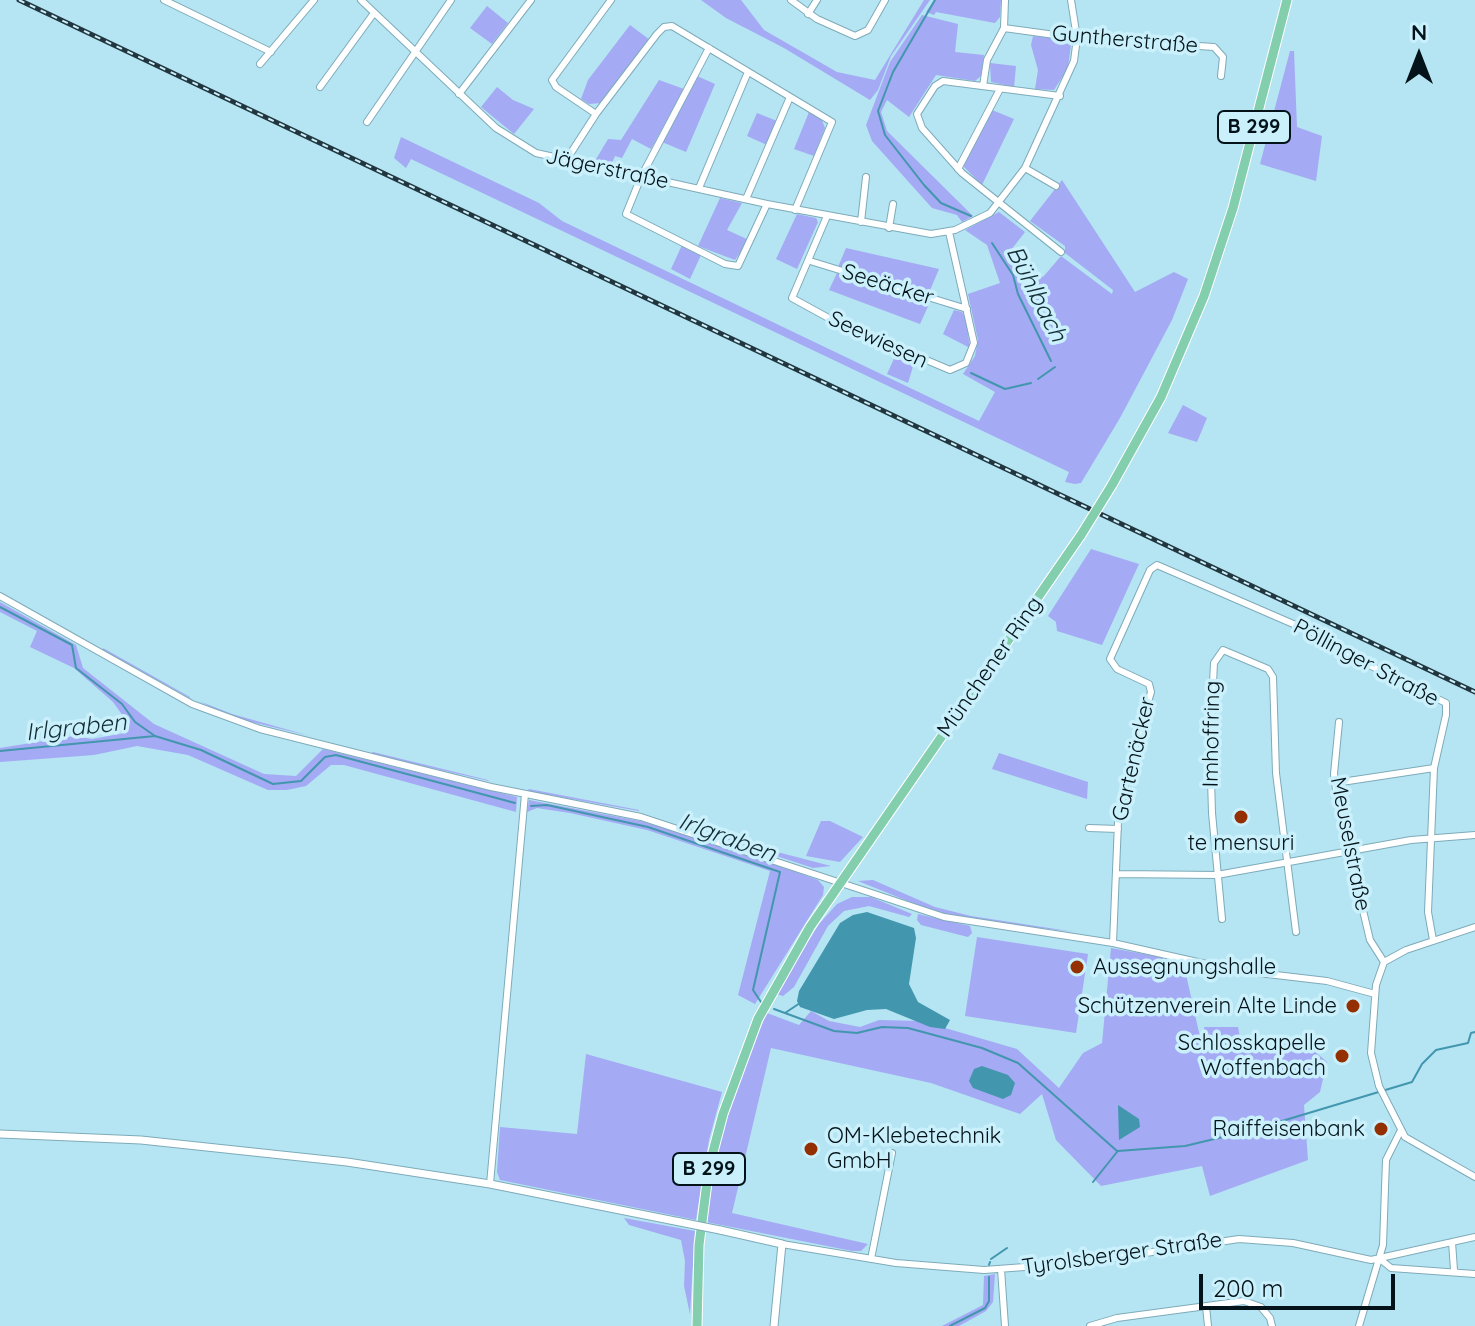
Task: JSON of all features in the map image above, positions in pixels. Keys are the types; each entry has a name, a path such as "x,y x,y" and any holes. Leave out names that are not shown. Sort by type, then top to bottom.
{"main road":[{"name":"Münchener Ring","path":"697,1326 702,1215 723,1114 745,1049 773,988 840,882 1081,535 1157,405 1204,296 1233,208 1287,0"}],"street":[{"path":"164,0 271,52"},
{"path":"260,64 314,0"},
{"name":"Jägerstraße","path":"361,0 459,94 522,146 565,162 924,234 949,232 982,218 999,205"},
{"path":"367,122 451,0"},
{"path":"459,94 531,0"},
{"path":"596,114 556,87 552,80 611,0"},
{"path":"791,0 808,14 858,36 868,30 885,0"},
{"path":"808,14 817,0"},
{"path":"983,86 987,60 1004,28 1005,0"},
{"path":"999,205 1025,168 1074,61 1077,38 1071,0"},
{"path":"320,87 374,13"},
{"path":"565,162 596,114 664,27 672,26 832,122 795,210"},
{"name":"Guntherstraße","path":"1004,28 1077,38 1214,47 1223,57 1221,76"},
{"path":"709,48 626,211 628,216 732,266 741,264 767,204"},
{"path":"699,188 748,72"},
{"path":"1060,96 940,82 917,111 919,123 960,171 1061,252"},
{"path":"960,171 1000,89"},
{"path":"746,199 790,97"},
{"path":"1025,168 1056,186"},
{"path":"861,222 866,177"},
{"path":"889,228 893,204"},
{"name":"Seewiesen","path":"827,216 792,298 944,369 963,366 974,349 974,333 949,232"},
{"name":"Seeäcker","path":"810,261 967,309"},
{"name":"Pöllinger Straße","path":"1157,565 1321,636 1350,656 1444,702 1446,715 1434,768 1428,912 1433,940"},
{"name":"Gartenäcker","path":"1113,943 1118,829 1129,766 1151,692 1147,682 1112,665 1110,656 1150,570 1157,565"},
{"path":"0,596 206,711 366,757 641,817 944,917 1113,943 1233,970 1327,981 1375,994"},
{"name":"Imhoffring","path":"1217,875 1210,745 1214,663 1223,650 1268,669 1273,677 1276,773 1287,864"},
{"name":"Meuselstraße","path":"1339,722 1335,783 1371,945 1384,962"},
{"path":"1335,783 1434,768"},
{"path":"490,1184 525,794"},
{"path":"1089,828 1118,829"},
{"path":"1116,874 1217,875 1433,837 1475,835"},
{"path":"1287,864 1296,932"},
{"path":"1217,875 1222,919"},
{"path":"1475,927 1399,952 1384,962 1375,994 1371,1053 1380,1089 1400,1132 1409,1142 1475,1177"},
{"path":"1359,1326 1380,1259 1385,1165 1400,1132"},
{"name":"Tyrolsberger Straße","path":"0,1134 141,1140 347,1162 490,1184 782,1244 951,1269 1001,1269 1095,1262 1239,1239 1293,1243 1363,1260 1380,1259 1475,1237"},
{"path":"871,1259 892,1153"},
{"path":"1452,1242 1454,1270"},
{"path":"774,1326 782,1244"},
{"path":"1380,1259 1391,1268 1454,1270 1475,1274"},
{"path":"1001,1269 1005,1326"},
{"path":"1090,1326 1250,1301 1266,1312 1272,1326"},
{"path":"1206,1306 1208,1326"}],"shaded area":[{"path":"701,0 741,0 764,30 837,72 875,80 924,0 930,0 891,56 878,90 870,100 784,48 726,18"},
{"path":"934,0 1001,0 1000,17 995,23 936,12 934,15 926,12"},
{"path":"487,6 508,23 492,44 470,28"},
{"path":"922,15 958,24 955,52 984,55 981,76 975,81 936,75 909,117 887,100 881,112 887,131 973,216 962,222 957,215 932,208 872,141 866,125 890,62"},
{"path":"630,25 650,40 601,103 589,104 581,99 588,80"},
{"path":"1033,36 1067,40 1071,44 1068,68 1054,90 1035,89 1038,70 1031,45"},
{"path":"1290,51 1294,51 1297,127 1322,136 1316,181 1260,164"},
{"path":"990,63 1016,66 1014,87 991,82"},
{"path":"697,76 715,84 686,152 662,142"},
{"path":"659,80 684,89 651,149 632,139 622,158 615,156 611,165 595,161 608,139 621,140"},
{"path":"497,87 513,100 534,109 514,134 481,107"},
{"path":"992,110 1014,119 982,185 963,166"},
{"path":"809,112 821,118 825,128 814,156 794,149"},
{"path":"757,113 777,121 767,145 747,136"},
{"path":"401,137 539,203 562,221 979,421 995,392 963,374 975,356 978,340 968,294 1000,283 987,245 965,230 999,212 1025,232 1011,250 1043,277 1061,256 1112,294 1113,290 1065,253 1065,246 1030,221 1062,180 1135,292 1174,272 1188,279 1172,320 1120,418 1081,483 1075,484 1065,482 1069,472 411,159 406,168 394,158"},
{"path":"720,198 742,203 727,230 749,240 735,260 698,246"},
{"path":"797,214 816,218 818,222 797,269 776,259"},
{"path":"682,245 701,255 690,279 671,269"},
{"path":"846,248 939,269 928,295 838,267"},
{"path":"837,273 930,302 920,324 829,290"},
{"path":"954,310 962,312 966,319 970,348 943,334"},
{"path":"897,352 915,360 908,383 887,374"},
{"path":"1183,405 1207,418 1197,442 1168,433"},
{"path":"1091,549 1139,564 1102,645 1057,631 1056,622 1048,616"},
{"path":"0,602 76,645 83,668 154,724 264,774 296,776 323,749 517,797 516,812 344,765 331,765 306,786 268,790 188,755 137,746 94,755 0,762 0,748 74,736 92,739 125,733 128,723 113,702 74,668 30,647 37,631 0,612"},
{"path":"103,650 190,697 190,698"},
{"path":"199,701 232,714 310,736 231,717"},
{"path":"373,752 488,780 489,781 370,754"},
{"path":"999,753 1088,782 1087,799 992,769"},
{"path":"527,791 639,810 639,811"},
{"path":"529,800 640,821 716,843 818,880 824,887 823,895 755,1004 738,995 770,871 647,830 537,808 527,812"},
{"path":"821,821 830,821 863,837 840,862 806,856"},
{"path":"724,836 831,866 813,868 725,839"},
{"path":"873,880 935,907 971,916 1075,932 970,920 935,912 858,881"},
{"path":"852,897 871,897 912,914 909,917 869,906 844,911 828,926 794,987 783,996 776,994 819,924 837,904"},
{"path":"867,912 914,928 916,938 909,984 918,1002 950,1020 945,1029 930,1027 886,1009 867,1010 834,1019 800,1007 797,1001 799,991 840,923 853,915"},
{"path":"918,914 970,926 972,933 968,937 921,925 917,920"},
{"path":"977,937 1088,954 1076,1033 965,1016"},
{"path":"1111,948 1183,961 1200,1037 1205,1036 1204,1027 1238,1027 1242,1048 1304,1042 1327,1062 1320,1092 1304,1105 1308,1160 1210,1196 1202,1166 1101,1186 1056,1140 1042,1094 1020,1114 931,1083 771,1048 732,1213 868,1244 861,1251 852,1251 706,1222 718,1147 742,1070 767,1013 799,1025 811,1011 829,1021 860,1027 879,1020 921,1021 1017,1049 1059,1088 1083,1053 1102,1043"},
{"path":"586,1054 722,1092 709,1140 696,1220 500,1180 497,1172 500,1127 577,1134"},
{"path":"982,1066 1008,1075 1015,1083 1011,1095 1003,1099 973,1088 969,1081 974,1069"},
{"path":"1118,1105 1139,1119 1140,1127 1119,1140"},
{"path":"624,1218 695,1231 690,1314 684,1286 685,1261 681,1240 629,1225"},
{"path":"995,1274 993,1302 986,1311 959,1326 942,1326 983,1305 984,1276"}],"waterway":[{"name":"Bühlbach","path":"935,0 893,72 878,111 885,135 924,185 941,203 971,216"},
{"name":"Bühlbach","path":"992,243 1013,275 1018,294 1051,361"},
{"name":"Bühlbach","path":"1038,379 1055,367"},
{"name":"Bühlbach","path":"971,373 1005,389 1031,383"},
{"name":"Irlgraben","path":"0,607 72,645 76,668 122,704 135,722 155,736"},
{"name":"Irlgraben","path":"0,751 155,736 201,750 273,784 301,781 325,757 336,755 515,803"},
{"name":"Irlgraben","path":"531,806 547,805 648,827 780,872 753,990 761,1002"},
{"path":"785,1013 800,1003"},
{"name":"Irlgraben","path":"774,1009 834,1031 857,1033 882,1027 908,1028 982,1048 1018,1063 1117,1151"},
{"path":"1118,1151 1185,1146 1252,1130 1412,1082 1422,1064 1436,1050 1468,1043 1471,1033 1475,1032"},
{"path":"1093,1182 1117,1152"},
{"path":"991,1259 1007,1248"},
{"path":"950,1326 985,1308 989,1301 989,1277"}],"railway":[{"path":"19,0 1475,692"}],"place":[{"name":"te mensuri","path":"1241,817"},
{"name":"Aussegnungshalle","path":"1077,967"},
{"name":"Schützenverein Alte Linde","path":"1353,1006"},
{"name":"Schlosskapelle Woffenbach","path":"1342,1056"},
{"name":"Raiffeisenbank","path":"1381,1129"},
{"name":"OM-Klebetechnik GmbH","path":"811,1149"}]}
